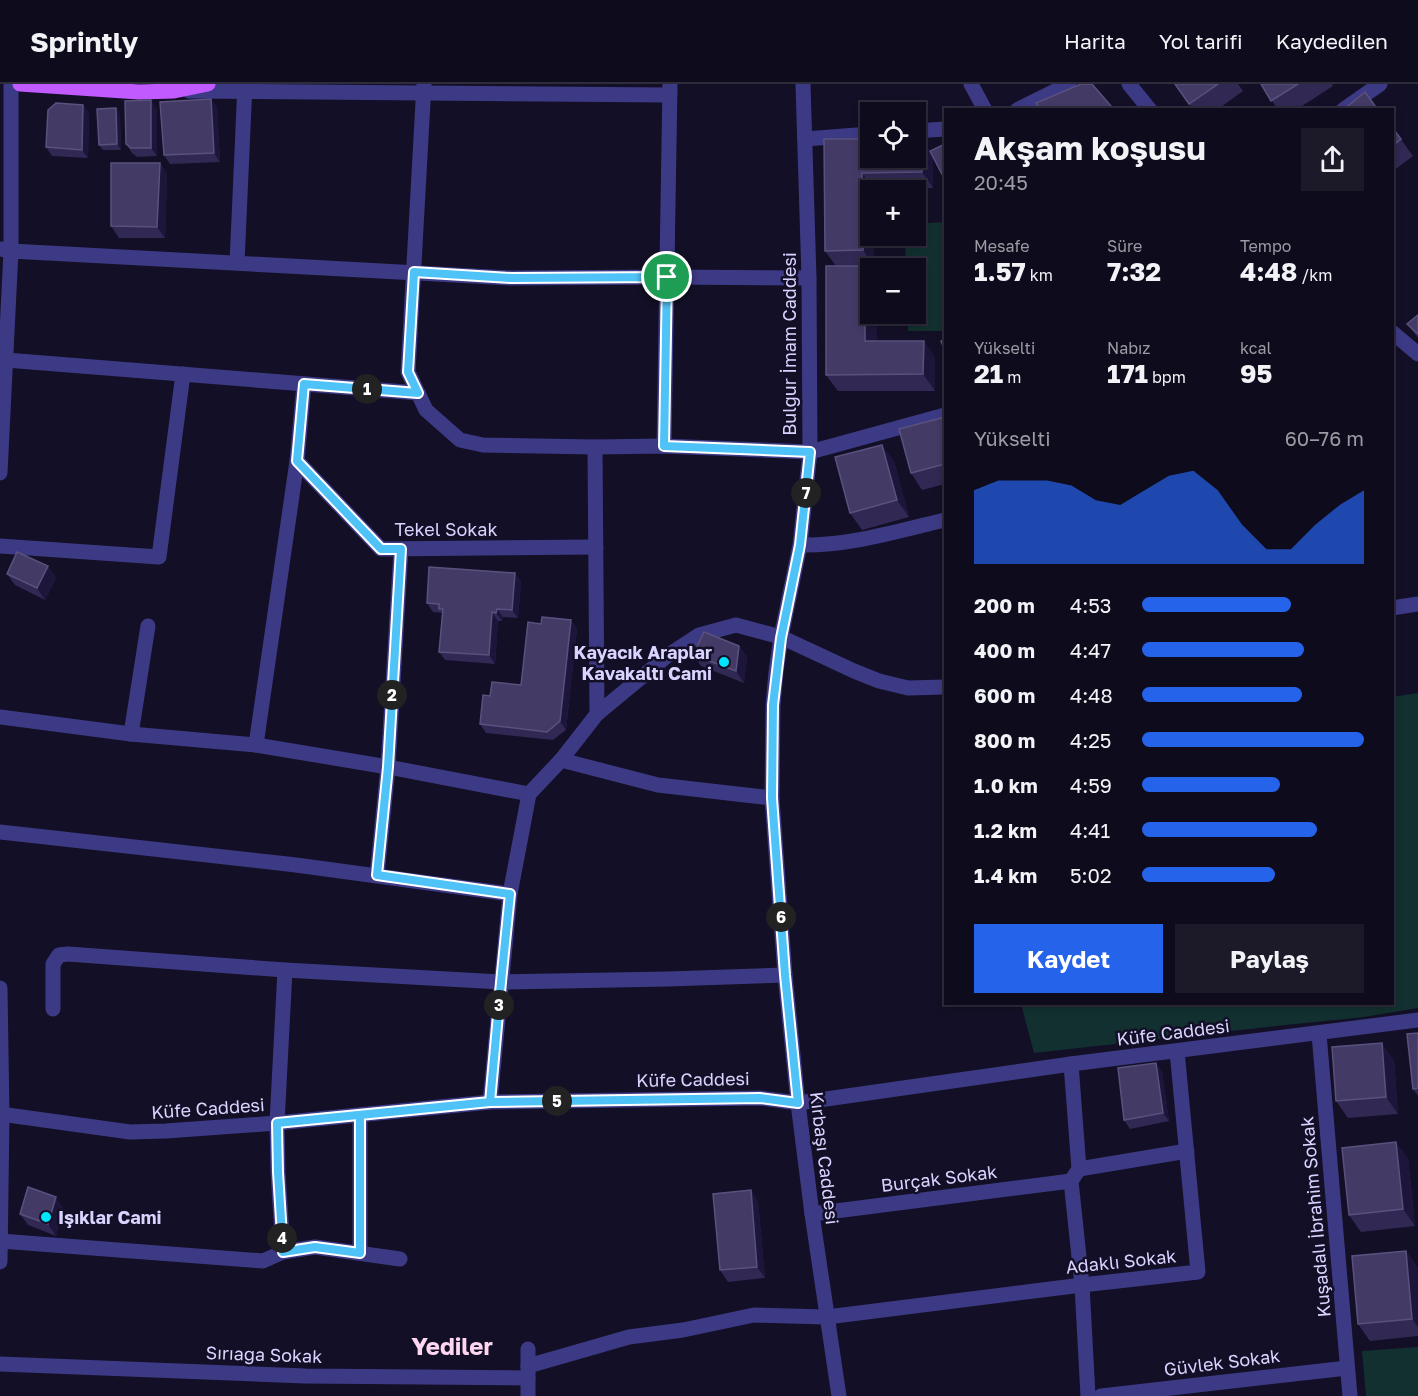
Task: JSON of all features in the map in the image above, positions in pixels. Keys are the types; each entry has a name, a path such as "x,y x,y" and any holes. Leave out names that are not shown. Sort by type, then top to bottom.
{"main road":[{"path":"20,84 139,92 174,91 208,84"}],"street":[{"path":"0,473 6,360 5,250 11,84"},
{"name":"Bulgur İmam Caddesi","path":"781,638 800,545 810,452 809,278 803,84"},
{"path":"971,84 984,108"},
{"path":"1021,108 1069,84"},
{"path":"1129,84 1148,108"},
{"path":"1346,108 1380,84"},
{"path":"237,263 244,88"},
{"path":"174,91 244,88 670,90 664,446"},
{"path":"424,89 408,372 426,410 460,440 483,445 664,446 810,452 944,415"},
{"path":"926,130 944,129"},
{"path":"805,139 860,135"},
{"path":"5,250 511,278 809,278"},
{"path":"1401,335 1418,354"},
{"path":"6,360 418,393"},
{"path":"2,547 159,557 183,374"},
{"path":"256,745 297,461 304,384"},
{"path":"595,447 597,714"},
{"name":"Tekel Sokak","path":"297,461 381,549 596,547"},
{"path":"800,545 823,546 849,543 944,520"},
{"path":"377,875 388,767 401,549"},
{"path":"1394,608 1418,604"},
{"path":"490,1102 510,894 529,794 561,760 597,714 667,656 699,635 736,625 781,638 879,681 908,688 944,687"},
{"path":"131,734 148,626"},
{"name":"Kırbaşı Caddesi","path":"781,638 773,705 772,798 785,975 812,1214 839,1396"},
{"path":"0,717 131,734 256,745 529,794"},
{"path":"561,760 658,785 772,798"},
{"path":"0,832 296,865 510,894"},
{"path":"53,1009 53,964 59,956 68,954 285,970 501,982 785,975"},
{"path":"283,1252 277,1123 285,970"},
{"path":"0,988 0,1262"},
{"name":"Küfe Caddesi","path":"1,1114 130,1132 277,1123 490,1102 760,1098 798,1103 1071,1064 1418,1020"},
{"name":"Kuşadalı İbrahim Sokak","path":"1319,1034 1350,1396"},
{"name":"Adaklı Sokak","path":"528,1372 629,1337 683,1330 754,1316 827,1317 1198,1272 1177,1051"},
{"path":"1071,1064 1088,1396"},
{"path":"360,1115 360,1253"},
{"name":"Burçak Sokak","path":"812,1214 1075,1175 1187,1151"},
{"path":"0,1241 263,1261 283,1252 315,1247 400,1259"},
{"path":"528,1348 528,1396"},
{"name":"Sırıağa Sokak","path":"0,1364 305,1376 528,1372"},
{"name":"Güvlek Sokak","path":"1101,1396 1347,1368"}],"green space":[{"path":"944,222 944,331 908,331 908,324 926,324 926,258 906,258 905,246 926,246 926,223"},
{"path":"1418,693 1418,1008 1364,1017 1034,1053 1021,1005 1394,1005 1394,697"},
{"path":"1418,1347 1418,1396 1366,1396 1362,1351"}],"building":[{"path":"1081,84 1092,84 1111,106 1108,108 1040,108 1036,103"},
{"path":"1175,84 1218,84 1189,104"},
{"path":"1261,84 1298,84 1271,101"},
{"path":"1365,92 1377,108 1345,108"},
{"path":"211,99 214,153 164,155 160,102"},
{"path":"151,100 151,148 131,148 126,144 125,101"},
{"path":"56,103 83,105 82,150 46,147 48,110"},
{"path":"116,108 117,144 99,145 97,109"},
{"path":"1394,130 1401,139 1394,144"},
{"path":"824,139 860,139 860,168 922,168 922,172 862,173 862,180 860,180 860,246 863,246 863,250 825,251"},
{"path":"944,144 944,178 930,151"},
{"path":"111,163 160,163 157,227 111,226"},
{"path":"826,266 860,266 860,324 865,324 865,341 924,341 923,374 826,375"},
{"path":"1418,315 1418,334 1407,324"},
{"path":"944,417 944,464 911,473 899,429"},
{"path":"882,445 897,500 850,513 835,457"},
{"path":"17,552 48,566 37,588 7,574"},
{"path":"429,567 515,573 512,610 497,609 496,613 492,612 489,655 439,652 443,609 439,609 439,604 427,603"},
{"path":"542,617 571,620 560,721 547,732 480,724 483,695 490,696 492,682 521,685 528,622 541,624"},
{"path":"704,632 739,646 736,671 693,655"},
{"path":"1418,1033 1418,1088 1413,1089 1407,1034"},
{"path":"1382,1043 1386,1097 1336,1101 1332,1047"},
{"path":"1156,1063 1163,1113 1124,1120 1118,1068"},
{"path":"1396,1142 1403,1209 1349,1215 1342,1148"},
{"path":"28,1187 56,1197 48,1224 20,1214"},
{"path":"751,1190 757,1267 720,1270 713,1194"},
{"path":"1406,1251 1412,1319 1358,1324 1352,1256"}],"place":[{"name":"Kayacık Araplar Kavakaltı Cami","path":"724,662"},
{"name":"Işıklar Cami","path":"46,1217"}],"district":[{"name":"Yediler","path":"452,1345"}],"route":[{"path":"667,277 511,278 414,272 408,372 418,393 304,384 297,461 381,549 401,549 388,767 377,875 510,894 490,1102 277,1123 283,1252 315,1247 360,1253 360,1115 490,1102 760,1098 798,1103 785,975 772,798 773,705 781,638 800,545 810,452 664,446 667,277"}]}
